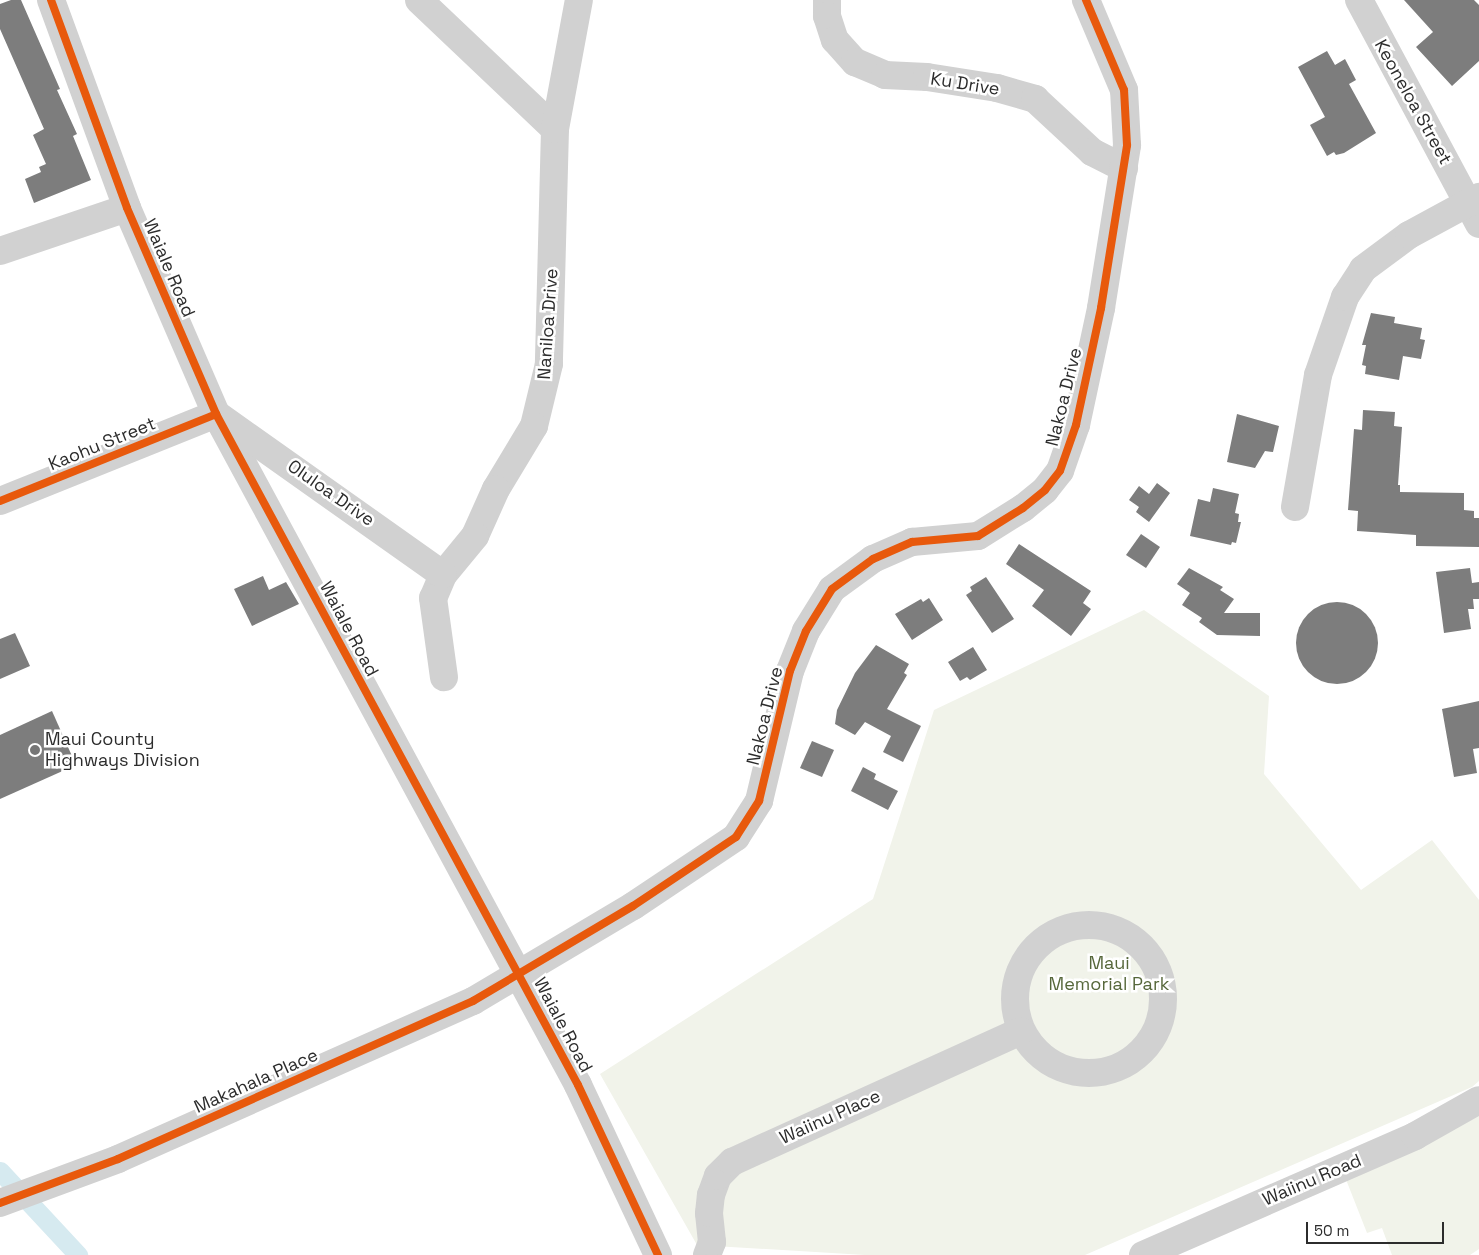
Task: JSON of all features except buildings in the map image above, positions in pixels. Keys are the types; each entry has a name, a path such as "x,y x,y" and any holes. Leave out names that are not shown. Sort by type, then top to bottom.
{"street":[{"name":"Waiale Road","path":"51,0 127,208 216,414 520,974 578,1085 658,1255"},
{"path":"419,0 556,129"},
{"name":"Naniloa Drive","path":"444,677 434,598 443,575 475,536 496,489 534,426 542,400 549,364 556,129 579,0"},
{"name":"Ku Drive","path":"827,0 827,16 835,40 854,62 885,75 926,77 997,88 1035,98 1092,152 1124,168"},
{"name":"Nakoa Drive","path":"520,974 705,861 736,837 759,801 790,671 806,632 832,589 874,559 912,542 978,536 1031,502 1060,471 1078,415 1101,308 1127,145 1124,90 1086,0"},
{"name":"Keoneloa Street","path":"1359,0 1475,208"},
{"path":"0,251 127,208"},
{"path":"1294,507 1318,375 1345,297 1363,269 1409,235 1475,208"},
{"name":"Oluloa Drive","path":"216,414 443,575"},
{"name":"Kaohu Street","path":"0,502 216,414"},
{"path":"1086,924 1115,928 1140,944 1158,967 1164,996 1160,1025 1144,1050 1120,1067 1092,1074 1063,1069 1038,1054 1021,1031 1014,1002 1019,973 1034,948 1058,931 1086,924"},
{"name":"Makahala Place","path":"16,1198 118,1159 280,1087 472,1000 520,974"},
{"name":"Waiinu Place","path":"707,1255 712,1242 709,1213 711,1195 718,1176 732,1162 1021,1031"},
{"name":"Waiinu Road","path":"1143,1255 1415,1136 1479,1100"}],"green space":[{"name":"Maui Memorial Park","path":"1144,610 1269,696 1264,774 1361,890 1432,840 1479,900 1479,1081 1472,1087 1085,1255 865,1255 697,1245 600,1074 873,899 934,710"},
{"path":"1479,1115 1479,1249 1470,1255 1392,1255 1382,1228 1367,1233 1345,1177"}],"waterway":[{"path":"0,1171 78,1255"}],"cycle path":[{"path":"51,0 127,208 216,414 578,1085 658,1255"},
{"path":"0,1203 118,1159 473,1001 633,906 736,837 759,801 790,671 806,631 832,589 873,559 912,542 978,536 1023,508 1045,490 1060,471 1076,425 1101,308 1127,145 1124,90 1086,0"},
{"path":"0,501 216,414"}],"place":[{"name":"Maui County Highways Division","path":"35,750"}]}
